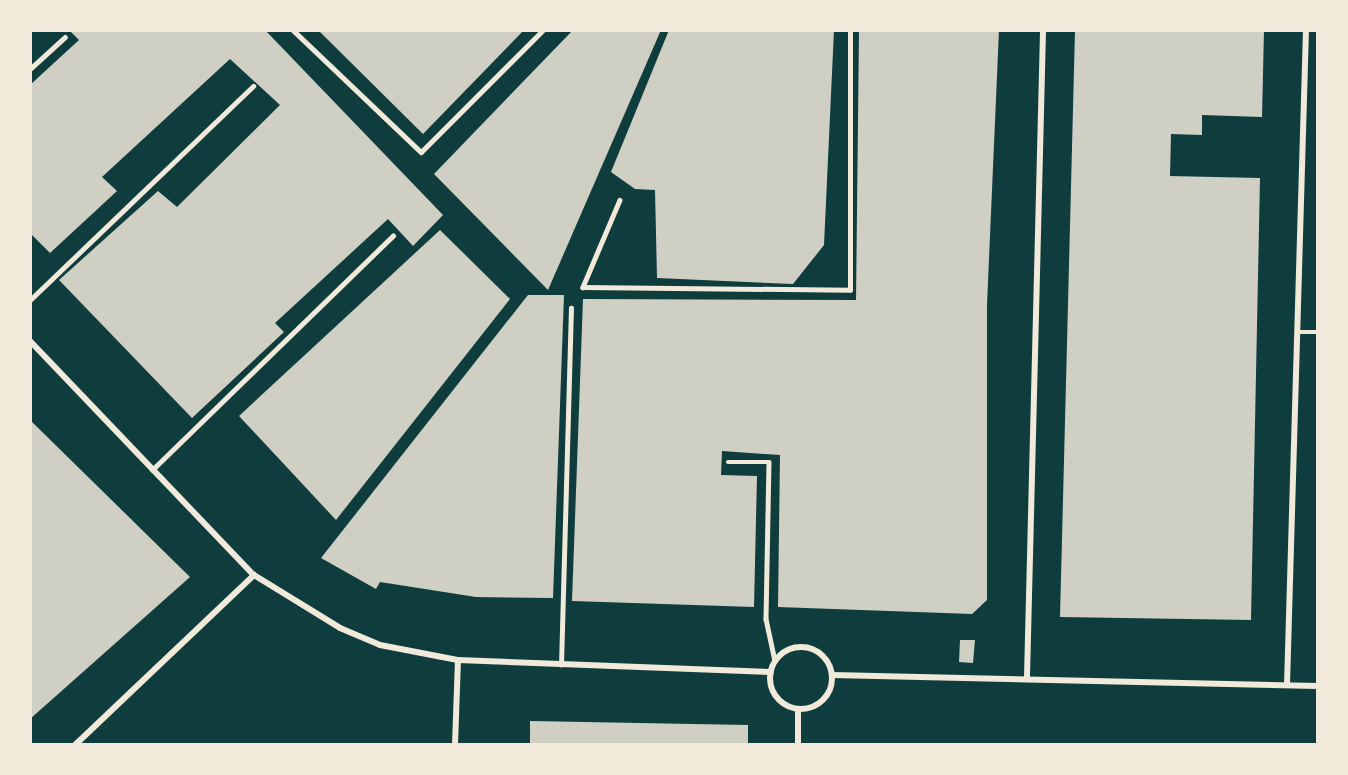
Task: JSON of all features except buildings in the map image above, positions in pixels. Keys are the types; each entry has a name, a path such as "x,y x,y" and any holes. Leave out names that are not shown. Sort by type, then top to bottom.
{"street":[{"path":"1027,677 1043,30"},
{"path":"1287,685 1306,30"},
{"path":"30,341 254,575 340,628 380,645 458,660 771,672"},
{"path":"75,745 254,575"},
{"path":"809,648 825,658 832,675 823,700 798,710 779,701 771,672 775,661 790,650 809,648"},
{"path":"455,745 458,660"},
{"path":"832,675 1027,677 1318,686"},
{"path":"798,710 798,745"}],"lane":[{"path":"293,30 422,152 543,30"},
{"path":"620,200 583,287 850,290 850,30"},
{"path":"30,69 65,37"},
{"path":"30,300 253,86"},
{"path":"152,470 393,236"},
{"path":"561,665 571,308"},
{"path":"1298,332 1318,332"},
{"path":"729,462 769,462 766,619 775,661"}]}
